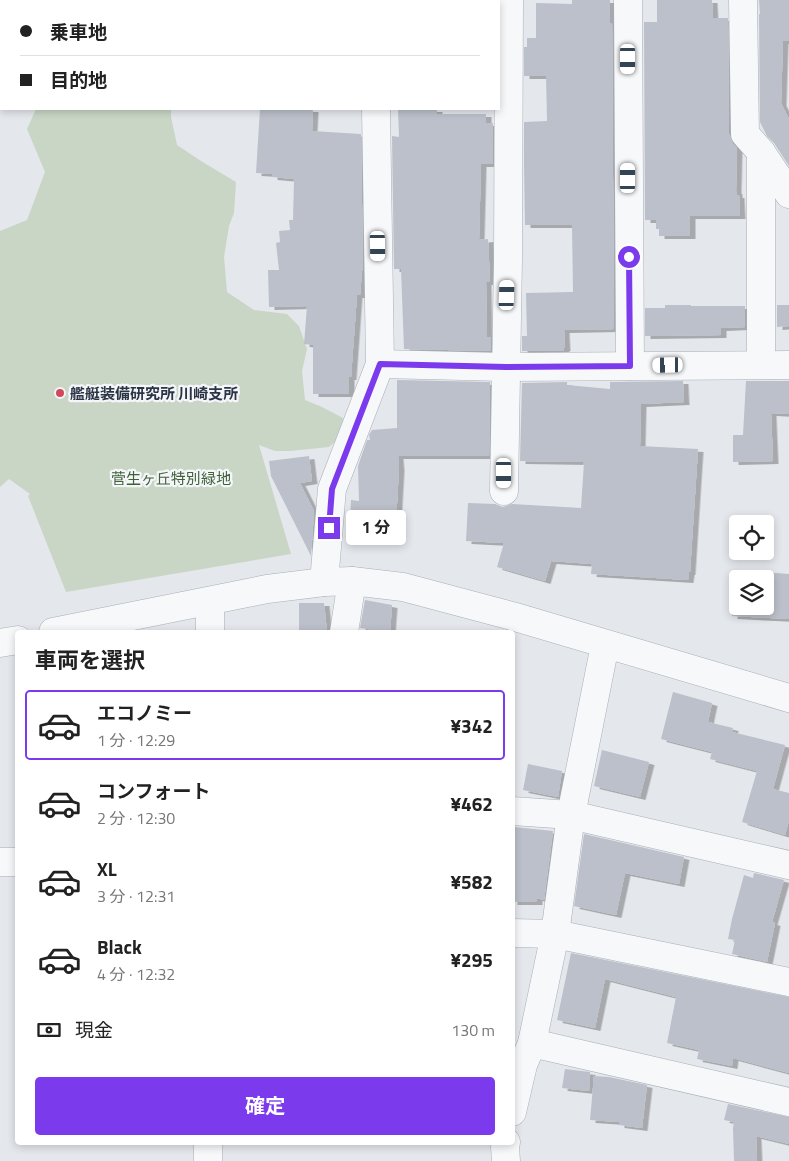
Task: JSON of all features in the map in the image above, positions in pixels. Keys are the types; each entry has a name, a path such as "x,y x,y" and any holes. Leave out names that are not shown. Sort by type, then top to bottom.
{"street":[{"path":"504,491 508,260 509,0"},
{"path":"628,0 630,366"},
{"path":"743,0 745,134 761,152 789,194"},
{"path":"324,582 332,489 380,364 376,110"},
{"path":"761,152 761,364"},
{"path":"380,364 506,367 789,365"},
{"path":"344,630 352,581"},
{"path":"63,630 267,589 324,582 352,581 403,587 510,624 605,645 789,698"},
{"path":"210,600 210,630"},
{"path":"0,643 15,640"},
{"path":"515,1097 523,1058 555,934 571,815 605,645"},
{"path":"515,811 571,815 789,865"},
{"path":"0,862 15,862"},
{"path":"515,933 555,934 789,982"},
{"path":"523,1058 789,1102"},
{"path":"208,1145 208,1161"},
{"path":"505,1145 506,1161"}],"green space":[{"name":"菅生ヶ丘特別緑地","path":"36,110 171,110 177,145 236,182 234,213 229,226 224,257 227,292 254,310 287,314 299,326 307,349 302,371 305,400 343,418 342,436 329,447 275,451 259,445 291,554 66,592 28,496 30,494 9,479 0,487 0,231 27,220 45,172 27,129"}],"building":[{"path":"572,0 610,0 610,23 612,23 614,329 564,330 564,351 522,351 522,336 527,336 526,293 573,292 572,225 525,225 524,163 524,122 547,121 546,76 524,76 524,47 527,47 527,38 536,38 536,3 572,4"},
{"path":"657,0 712,0 713,18 728,18 729,134 737,148 736,191 737,195 739,195 740,216 690,216 690,236 659,236 659,229 656,229 656,220 645,220 644,22 657,22"},
{"path":"759,0 789,0 789,41 783,41 781,103 789,119 789,166 774,143 767,136 760,122"},
{"path":"260,110 313,110 312,131 361,134 363,271 360,295 357,295 349,394 313,394 313,345 304,344 307,306 269,307 268,270 279,270 276,243 280,242 279,231 290,230 289,220 293,220 294,179 272,177 272,174 256,173"},
{"path":"398,110 437,110 437,114 486,114 486,123 493,123 493,164 481,164 479,240 488,239 490,282 486,282 487,337 491,337 491,351 404,349 401,269 394,269 392,136 399,137"},
{"path":"665,305 745,306 745,327 721,328 721,335 645,336 645,308 665,308"},
{"path":"777,305 789,305 789,326 777,327"},
{"path":"397,380 490,382 489,456 398,456 395,540 349,537 351,500 359,501 358,466 367,440 370,440 369,435 372,430 397,428"},
{"path":"683,381 684,402 641,404 640,446 698,449 688,580 591,574 592,564 551,561 545,581 497,567 504,543 466,541 468,503 495,504 503,507 512,504 581,508 584,462 520,461 522,383 567,382 567,385 610,389 610,382"},
{"path":"746,381 789,381 789,414 771,413 773,461 733,462 733,435 743,435"},
{"path":"309,456 312,481 300,483 314,511 311,556 271,476 269,461"},
{"path":"774,573 789,574 789,619 732,616 774,615"},
{"path":"365,600 392,605 390,630 360,628"},
{"path":"299,603 324,603 327,630 299,630"},
{"path":"673,692 712,703 708,722 733,728 732,732 785,745 773,789 789,793 789,820 785,835 742,822 757,771 710,759 712,752 661,739"},
{"path":"602,750 649,762 640,797 594,786"},
{"path":"528,764 562,771 558,797 523,790"},
{"path":"515,827 553,831 544,900 537,898 537,902 515,902"},
{"path":"584,834 684,857 679,884 625,873 616,915 574,906"},
{"path":"754,873 784,880 772,922 775,923 767,962 732,954 735,940 728,939 744,875 753,878"},
{"path":"571,953 789,997 789,1073 733,1058 732,1066 697,1059 699,1050 667,1043 676,997 605,979 595,1028 557,1020"},
{"path":"565,1069 590,1072 589,1091 562,1088"},
{"path":"594,1076 609,1077 647,1085 642,1128 619,1125 619,1122 590,1120"},
{"path":"728,1104 789,1117 789,1144 756,1136 757,1161 734,1161 734,1122 724,1120"}],"place":[{"name":"艦艇装備研究所 川崎支所","path":"60,393"}],"route":[{"path":"329,528 332,489 380,364 506,367 630,366 629,257"}]}
